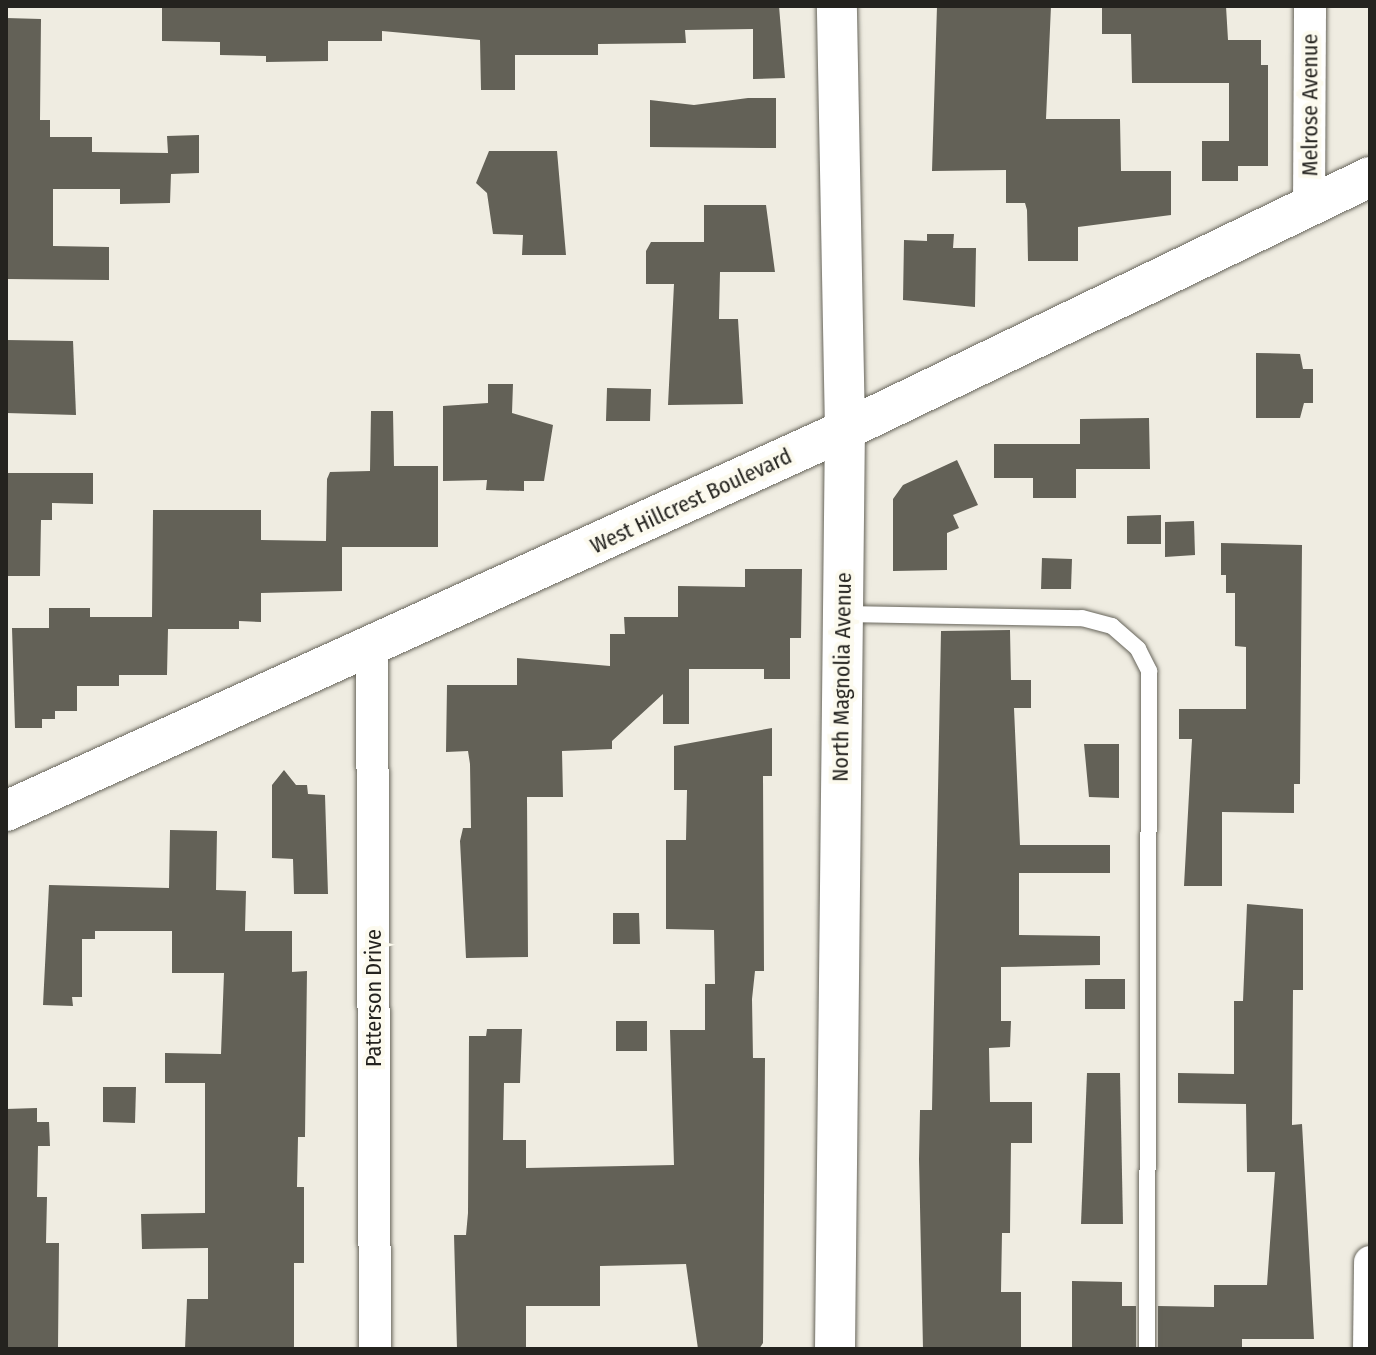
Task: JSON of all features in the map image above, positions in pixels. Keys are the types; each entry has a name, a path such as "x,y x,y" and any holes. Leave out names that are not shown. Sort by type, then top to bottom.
{"street":[{"name":"North Magnolia Avenue","path":"835,1349 845,430 837,6"},
{"name":"Melrose Avenue","path":"1309,204 1310,6"},
{"name":"West Hillcrest Boulevard","path":"6,811 845,430 1370,177"},
{"name":"Patterson Drive","path":"372,646 375,1349"},
{"path":"1369,1349 1370,1262"}],"lane":[{"path":"843,614 1082,618 1112,626 1138,649 1149,671 1147,1349"}],"building":[{"path":"162,6 779,6 785,78 753,79 753,29 685,30 686,43 598,44 598,55 515,55 515,90 481,90 480,40 382,31 382,41 328,41 328,61 266,62 266,56 220,55 220,42 162,41"},
{"path":"937,6 1051,6 1046,119 1120,119 1121,171 1171,171 1171,215 1078,227 1078,261 1028,261 1027,210 1025,203 1006,203 1006,170 932,171"},
{"path":"1102,6 1226,6 1228,40 1261,40 1261,65 1268,65 1268,166 1238,166 1238,181 1202,181 1202,141 1229,141 1229,83 1132,83 1131,34 1102,34"},
{"path":"6,18 41,19 40,120 50,120 50,137 92,137 92,152 168,153 167,136 199,135 199,173 171,174 170,203 120,204 120,189 53,189 53,246 109,247 109,280 6,279"},
{"path":"776,98 776,148 650,147 650,100 694,105"},
{"path":"489,151 557,151 566,255 522,255 523,235 493,234 487,193 476,183"},
{"path":"704,205 766,205 775,272 720,272 719,319 738,319 743,404 668,405 674,284 646,284 646,251 651,242 704,242"},
{"path":"927,234 954,234 953,248 976,248 975,307 903,300 904,240 927,241"},
{"path":"6,340 73,341 76,415 6,413"},
{"path":"1256,353 1300,354 1303,369 1313,369 1313,403 1304,403 1300,418 1256,418"},
{"path":"488,384 513,384 512,413 553,425 544,481 524,481 524,491 486,490 487,480 443,481 443,406 488,403"},
{"path":"607,388 651,389 650,421 606,421"},
{"path":"371,411 393,411 394,466 438,466 438,547 342,547 342,591 261,593 261,622 239,621 239,629 168,629 167,675 119,675 119,686 77,686 77,711 55,711 55,719 42,719 42,728 15,728 12,628 49,628 49,608 90,608 90,617 152,617 153,510 261,510 261,540 326,541 327,479 330,472 370,471"},
{"path":"1149,418 1150,469 1076,469 1076,498 1033,498 1033,478 994,478 994,444 1080,444 1080,419"},
{"path":"957,460 978,505 953,515 959,528 947,533 947,570 893,571 893,499 903,485"},
{"path":"6,473 93,473 93,504 52,503 52,520 41,520 40,576 6,576"},
{"path":"1161,515 1161,544 1127,544 1127,516"},
{"path":"1194,521 1195,555 1165,557 1165,522"},
{"path":"1221,543 1302,545 1300,784 1294,784 1294,813 1222,812 1222,886 1184,886 1192,739 1179,739 1179,709 1246,709 1246,647 1235,646 1235,593 1226,593 1226,575 1221,575"},
{"path":"1042,558 1072,559 1071,589 1041,589"},
{"path":"745,569 802,569 801,638 790,638 790,679 764,679 764,669 689,669 689,724 663,724 663,694 612,741 612,749 562,751 563,797 527,797 528,957 466,958 460,841 463,828 471,828 470,764 468,751 446,752 447,685 517,685 517,658 610,666 610,634 625,634 624,617 678,617 678,586 745,587"},
{"path":"1010,630 1011,680 1031,680 1031,708 1014,708 1020,845 1110,845 1110,873 1019,873 1019,935 1100,936 1100,965 1001,967 1001,1021 1011,1021 1010,1047 989,1048 990,1102 1032,1102 1032,1143 1011,1143 1010,1233 1002,1233 1001,1292 1021,1292 1021,1349 923,1349 920,1110 932,1110 941,631"},
{"path":"772,728 772,776 763,776 764,971 755,971 752,999 753,1058 765,1058 763,1343 759,1349 698,1349 686,1264 600,1266 600,1306 526,1306 526,1349 457,1349 454,1235 466,1235 468,1213 469,1036 486,1036 487,1029 522,1029 520,1083 504,1083 503,1140 526,1140 526,1168 674,1165 670,1030 705,1030 705,984 715,984 714,930 666,929 666,840 686,840 687,790 674,790 674,746"},
{"path":"1084,744 1119,744 1119,798 1089,797"},
{"path":"284,770 296,785 307,785 308,794 325,795 328,894 294,894 293,859 272,858 272,785"},
{"path":"170,830 217,831 216,890 246,891 245,931 292,931 292,972 307,971 305,1137 298,1137 297,1187 304,1187 304,1263 294,1263 294,1349 185,1349 187,1299 208,1299 208,1248 142,1249 141,1214 205,1213 205,1083 165,1083 165,1053 221,1054 224,973 172,973 172,931 95,931 95,939 82,939 82,997 72,997 73,1006 43,1005 49,885 169,888"},
{"path":"1247,904 1303,909 1303,990 1293,990 1292,1125 1302,1124 1314,1339 1242,1339 1242,1349 1158,1349 1158,1306 1214,1307 1214,1285 1267,1285 1275,1172 1247,1172 1246,1104 1178,1103 1178,1073 1234,1074 1234,1001 1243,1001"},
{"path":"613,913 639,913 640,944 613,944"},
{"path":"1085,979 1125,979 1125,1009 1085,1009"},
{"path":"616,1021 647,1021 647,1051 616,1051"},
{"path":"1087,1073 1120,1073 1123,1224 1081,1224"},
{"path":"103,1087 136,1087 135,1123 103,1122"},
{"path":"37,1108 37,1122 49,1122 50,1146 38,1146 37,1197 47,1197 46,1243 59,1243 58,1349 6,1349 6,1109"},
{"path":"1072,1281 1122,1282 1122,1306 1136,1306 1136,1349 1072,1349"}]}
